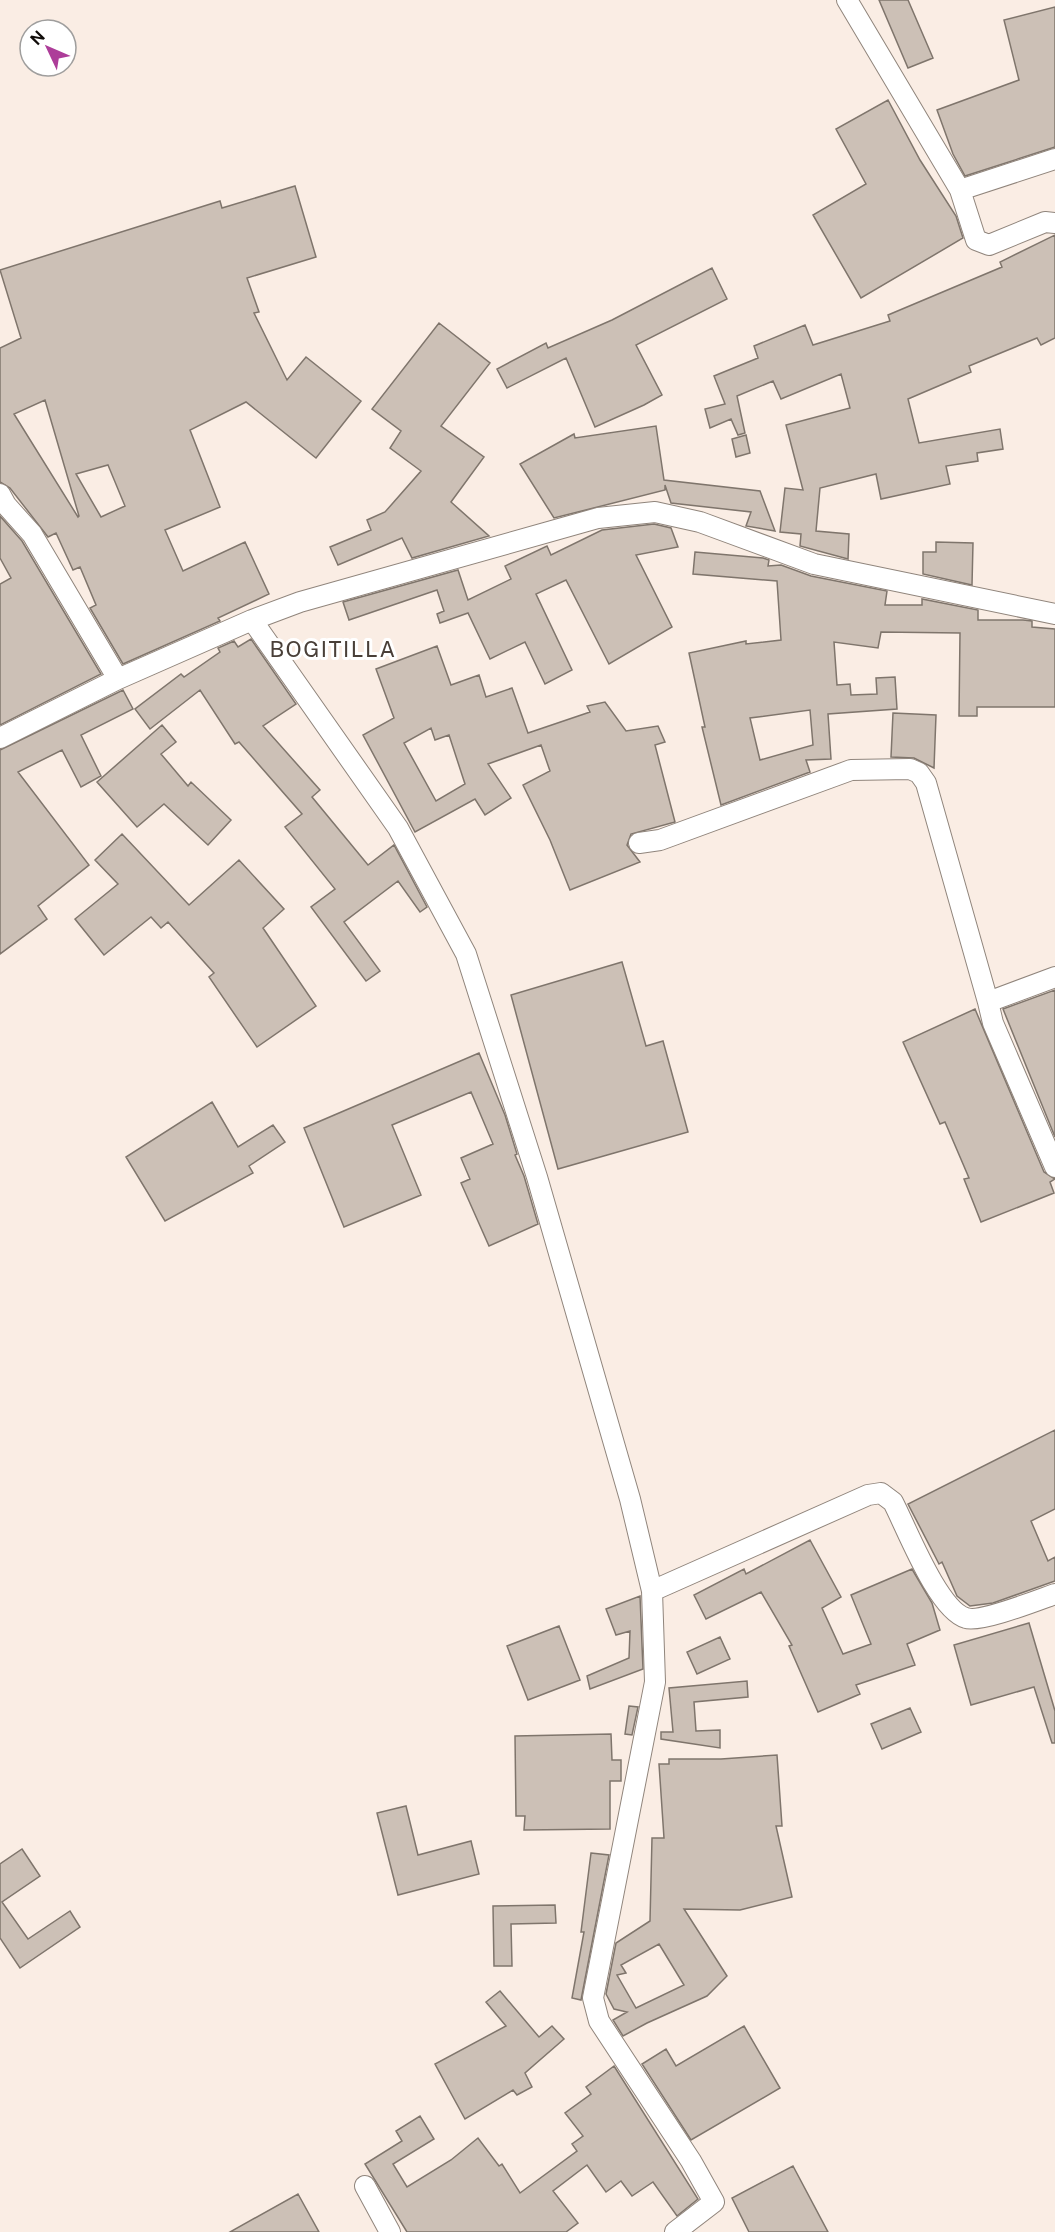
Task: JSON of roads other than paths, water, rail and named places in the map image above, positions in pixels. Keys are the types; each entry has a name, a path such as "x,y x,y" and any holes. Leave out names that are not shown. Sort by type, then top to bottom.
{"street":[{"path":"847,0 960,190 976,240 989,245 1045,222 1055,223"},
{"path":"960,190 1055,159"},
{"path":"0,494 32,534 118,679"},
{"path":"0,738 118,679 252,620 300,602 598,518 656,512 700,522 814,564 1055,614"},
{"path":"252,620 398,828 466,954 540,1188 630,1499 652,1591 655,1682 593,1998 599,2021 691,2161 714,2202 675,2232"},
{"path":"639,843 660,840 850,770 910,769 919,773 926,783 993,1023 1055,1167"},
{"path":"988,1002 1055,977"},
{"path":"652,1591 868,1495 881,1493 893,1502 938,1591 952,1611 967,1619 996,1614 1055,1594"},
{"path":"365,2186 390,2232"}],"district":[{"name":"BOGITILLA","path":"333,649"}]}
